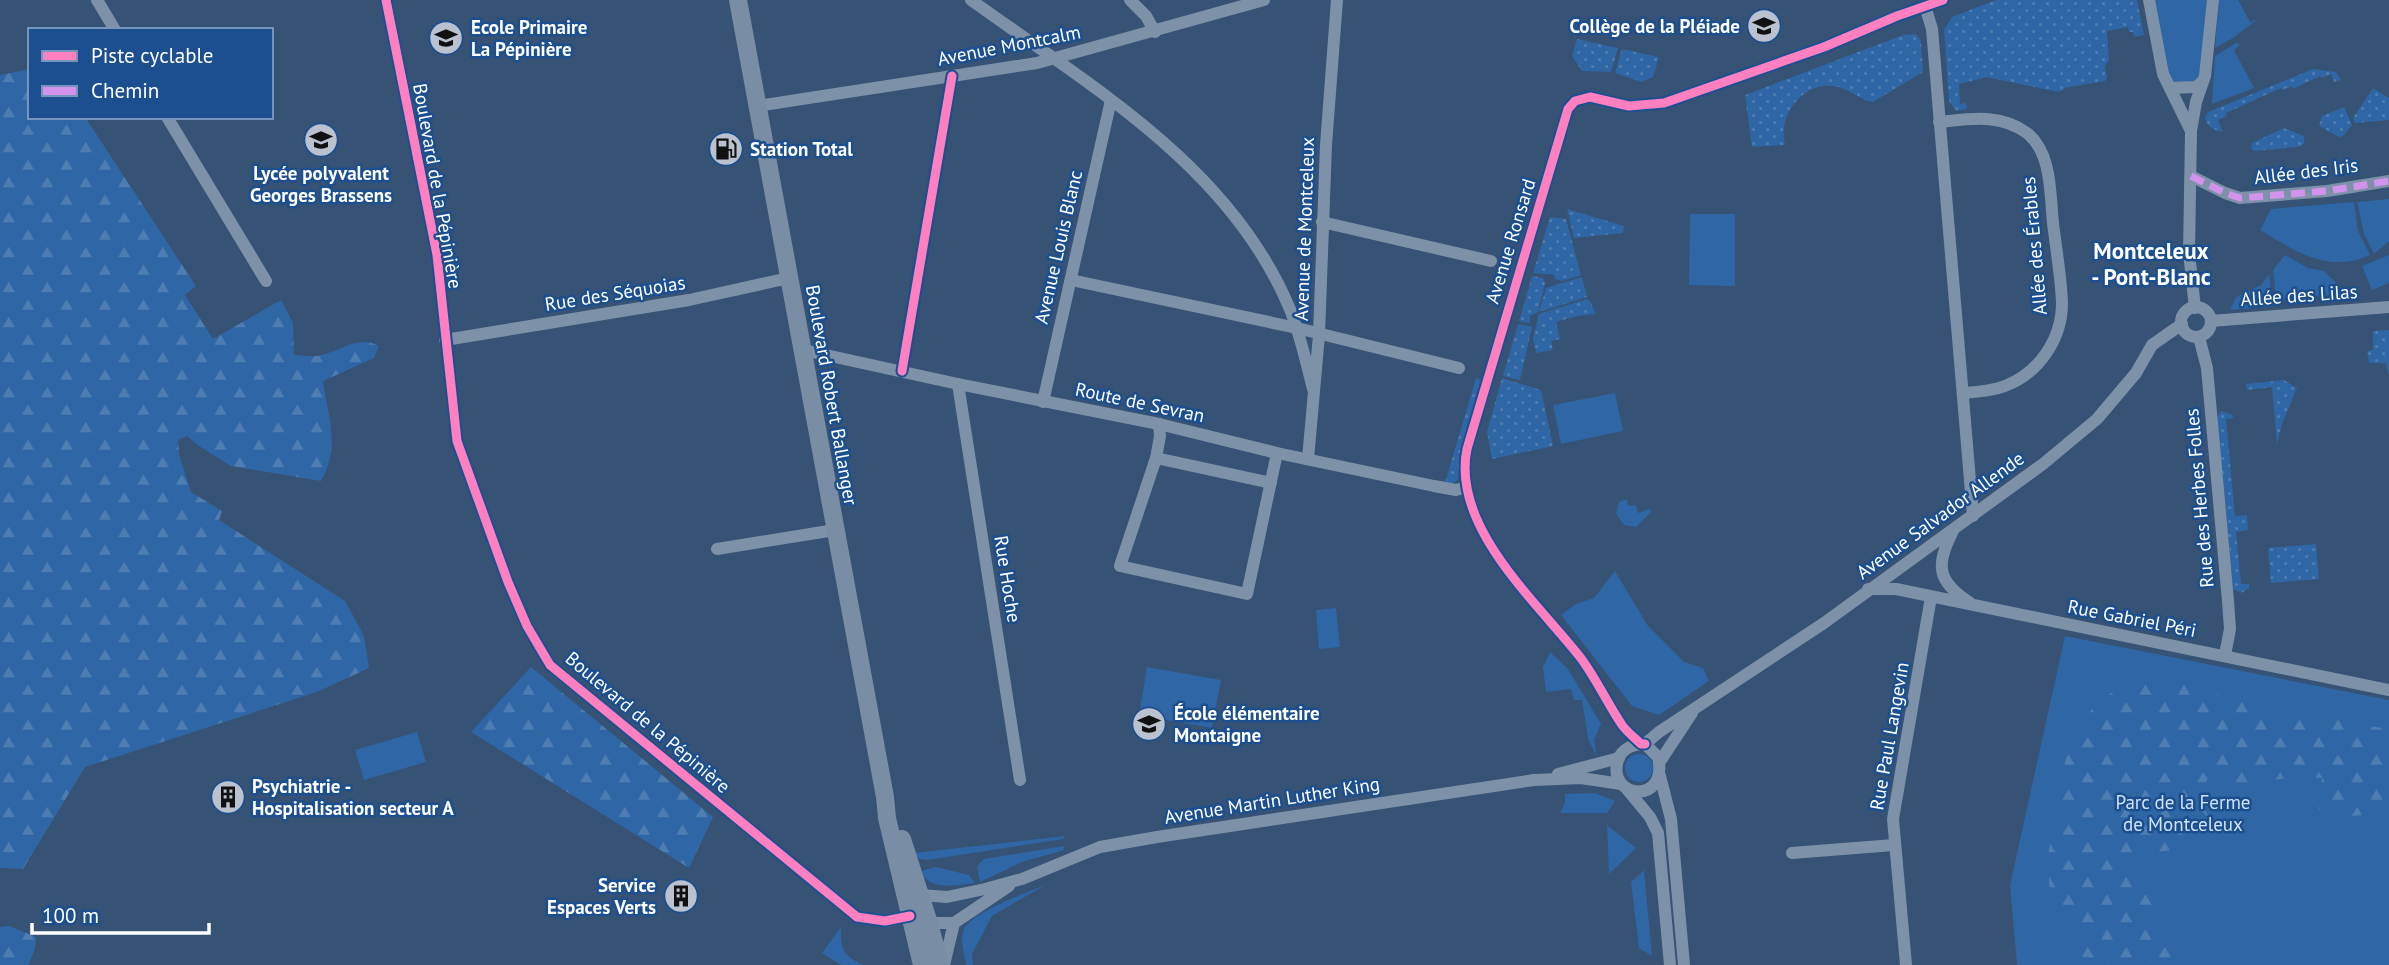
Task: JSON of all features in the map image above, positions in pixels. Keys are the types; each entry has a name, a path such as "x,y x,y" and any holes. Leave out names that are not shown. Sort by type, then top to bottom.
{"main road":[{"name":"Boulevard Robert Ballanger","path":"738,0 887,818 922,965"},
{"name":"Boulevard Robert Ballanger","path":"885,797 895,816 942,965"}],"street":[{"path":"97,0 114,28"},
{"name":"Boulevard de la Pépinière","path":"386,0 437,255 457,441 508,582 527,626 550,665 857,917 885,921 910,916"},
{"path":"1130,0 1146,16 1155,32"},
{"name":"Avenue Montcalm","path":"757,106 1053,60 1264,0"},
{"name":"Avenue de Montceleux","path":"1308,459 1319,335 1322,222 1337,0"},
{"path":"1943,0 1924,6 1932,26 1973,516"},
{"path":"2149,0 2163,74 2191,131"},
{"path":"2195,307 2189,253 2191,131 2203,81 2213,0"},
{"path":"978,2 1053,60 1111,100 1181,157 1220,197 1253,241 1277,282 1297,328 1313,389"},
{"name":"Avenue Ronsard","path":"1643,744 1625,729 1580,657 1538,610 1500,561 1480,522 1467,487 1467,449 1565,117 1571,104 1590,97 1629,106 1664,103 1824,47 1924,6"},
{"path":"2170,88 2196,87 2203,81"},
{"name":"Avenue Louis Blanc","path":"1043,402 1111,100"},
{"path":"168,119 266,281"},
{"name":"Allée des Érables","path":"1939,122 1996,119 2015,125 2033,139 2041,151 2048,175 2062,302 2053,342 2034,368 2004,387 1963,393"},
{"name":"Allée des Iris","path":"2191,176 2240,198 2327,191 2389,181"},
{"path":"1322,222 1491,261"},
{"name":"Rue des Séquoias","path":"445,340 689,300 789,278"},
{"path":"1071,280 1297,328 1459,368"},
{"path":"2195,307 2206,311 2211,321 2209,329 2199,337 2187,334 2182,324 2187,311 2195,307"},
{"name":"Allée des Lilas","path":"2211,321 2389,307"},
{"name":"Avenue Salvador Allende","path":"1643,744 1824,623 2043,464 2097,419 2136,373 2152,345 2182,324"},
{"name":"Rue des Herbes Folles","path":"2199,337 2207,368 2228,601 2230,629 2225,655"},
{"name":"Route de Sevran","path":"803,350 1159,424 1277,453 1441,488 1457,490 1467,487"},
{"name":"Rue Hoche","path":"958,384 1020,780"},
{"path":"1159,424 1156,458 1120,566 1247,594 1277,453"},
{"path":"1156,458 1271,483"},
{"path":"717,549 835,530"},
{"path":"1954,530 1942,552 1942,576 1953,591 1976,606"},
{"name":"Rue Gabriel Péri","path":"1868,589 1896,589 2389,690"},
{"name":"Rue Paul Langevin","path":"1906,965 1894,845 1895,801 1922,661 1931,597"},
{"name":"Avenue Salvador Allende","path":"1659,769 1694,710"},
{"name":"Avenue Ronsard","path":"1615,714 1621,734 1620,755"},
{"path":"1671,965 1658,833 1650,817 1623,786 1617,768 1620,755 1643,744 1655,753 1671,819 1684,965"},
{"name":"Avenue Martin Luther King","path":"1534,780 1620,755"},
{"path":"1623,786 1632,791 1644,791 1652,787 1659,769"},
{"name":"Avenue Martin Luther King","path":"920,895 947,897 1022,878 1100,847 1416,796 1534,780 1581,778 1623,786"},
{"path":"1792,853 1894,845"},
{"name":"Avenue Martin Luther King","path":"954,923 1022,878"},
{"path":"920,895 910,916 929,923 954,923 942,965"}],"green space":[{"path":"1996,0 2137,0 2144,35 2134,37 2128,27 2107,31 2109,60 2105,66 2105,81 2064,88 2058,92 1987,77 1959,84 1960,104 1966,103 1967,109 1956,111 1949,101 1944,30 1952,17"},
{"path":"2153,0 2208,0 2202,72 2198,81 2175,83 2169,77"},
{"path":"2219,0 2238,0 2250,22 2258,19 2215,48"},
{"path":"1916,34 1921,41 1923,72 1873,102 1838,87 1815,88 1796,101 1790,111 1785,122 1785,145 1752,147 1745,95 1903,35"},
{"path":"1577,39 1618,48 1611,72 1582,71 1572,56"},
{"path":"2236,43 2240,45 2234,50 2254,88 2212,104 2215,56"},
{"path":"1622,49 1659,57 1653,77 1642,82 1615,73"},
{"path":"28,69 28,119 86,119 196,286 185,295 213,339 281,300 293,323 294,355 317,356 364,342 379,346 374,358 323,381 332,444 321,481 231,466 187,436 178,440 179,455 191,492 222,511 219,520 345,601 364,636 369,668 317,692 85,767 23,869 0,868 0,75"},
{"path":"2313,69 2336,72 2341,80 2334,82 2331,74 2322,78 2320,76 2293,89 2292,86 2283,90 2281,88 2226,113 2227,116 2218,120 2223,132 2213,129 2207,123 2205,117 2208,112"},
{"path":"2373,88 2389,98 2389,120 2355,123 2353,118"},
{"path":"2344,107 2352,125 2343,136 2339,137 2319,126 2322,116"},
{"path":"2284,128 2304,136 2304,144 2298,147 2254,151 2251,148 2252,143"},
{"path":"2389,199 2389,241 2374,254 2364,234 2357,202"},
{"path":"2354,202 2358,231 2370,255 2355,260 2340,262 2312,258 2260,230 2271,209"},
{"path":"1567,209 1624,226 1623,233 1574,238"},
{"path":"1690,214 1735,214 1735,286 1689,285"},
{"path":"1550,217 1566,219 1581,275 1562,281 1555,279 1555,275 1533,273"},
{"path":"2285,255 2308,268 2324,271 2347,294 2276,299 2273,270"},
{"path":"2389,255 2389,283 2372,290 2362,266"},
{"path":"2269,274 2273,306 2230,310 2236,297 2261,285"},
{"path":"1532,276 1543,278 1545,283 1538,312 1530,316 1530,323 1519,321"},
{"path":"1582,277 1587,297 1539,312 1546,288"},
{"path":"1587,299 1596,314 1556,322 1560,339 1551,341 1553,350 1536,353 1533,339 1539,314"},
{"path":"1518,324 1532,327 1520,380 1503,376"},
{"path":"2389,330 2388,374 2386,363 2369,363 2367,351 2373,350 2373,331"},
{"path":"1476,378 1481,380 1461,449 1458,479 1454,483 1445,483"},
{"path":"1502,378 1541,390 1553,446 1492,459 1487,432"},
{"path":"2284,380 2297,388 2277,444 2272,387 2247,390 2246,384"},
{"path":"1615,393 1623,431 1561,444 1553,405"},
{"path":"2221,411 2234,418 2226,419 2235,516 2247,515 2248,530 2236,532 2241,584 2249,584 2249,588 2241,593 2233,589 2217,418"},
{"path":"1627,499 1628,506 1636,505 1638,513 1650,509 1651,512 1636,527 1624,525 1616,514 1619,502"},
{"path":"2316,544 2319,579 2271,583 2268,548"},
{"path":"1615,571 1648,626 1684,662 1703,668 1709,681 1659,715 1632,706 1561,615 1576,604 1594,598"},
{"path":"1336,608 1340,647 1319,649 1316,610"},
{"name":"Parc de la Ferme de Montceleux","path":"2065,636 2389,700 2389,965 2017,965 2010,885"},
{"path":"1550,652 1568,669 1601,724 1594,740 1597,757 1588,739 1582,700 1574,700 1571,689 1546,692 1543,667"},
{"path":"531,667 713,817 689,868 471,732"},
{"path":"1147,667 1221,680 1212,728 1139,715"},
{"path":"2131,680 2189,682 2234,701 2264,696 2271,700 2272,714 2323,721 2353,717 2369,726 2389,729 2389,771 2383,776 2389,810 2387,813 2329,818 2316,806 2322,778 2293,777 2246,785 2208,779 2200,789 2215,798 2223,807 2218,816 2209,818 2198,808 2175,850 2143,853 2129,874 2141,887 2156,896 2146,924 2172,955 2173,965 2102,965 2088,962 2078,952 2075,926 2070,917 2057,912 2050,901 2048,855 2068,746 2096,703"},
{"path":"417,732 426,762 364,780 355,750"},
{"path":"1639,754 1649,758 1653,768 1649,778 1639,782 1629,778 1625,768 1629,758"},
{"path":"1595,793 1615,801 1607,813 1560,813 1565,803 1565,794"},
{"path":"1607,825 1636,848 1609,874"},
{"path":"1065,836 1063,839 927,860 919,859 914,853"},
{"path":"1064,846 1064,850 1022,862 980,882 977,866 984,859"},
{"path":"936,867 969,875 975,883 937,885 925,878 921,871"},
{"path":"1644,870 1652,956 1639,948 1631,882"},
{"path":"1047,884 992,916 972,954 973,965 966,965 962,940 967,925 987,910"},
{"path":"9,926 36,937 35,949 28,965 0,965 0,927"},
{"path":"841,927 844,950 863,965 841,965 822,953"}],"marked path":[{"path":"2191,176 2240,198 2327,191 2389,181"}],"cycle path":[{"path":"386,0 437,255 457,441 508,582 527,626 550,665 857,917 885,921 910,916"},
{"path":"1645,744 1641,744 1624,728 1580,657 1501,562 1484,535 1472,507 1465,478 1467,449 1568,109 1575,101 1590,97 1629,106 1664,103 1824,47 1943,0"},
{"path":"902,371 952,76"}],"place":[{"name":"Collège de la Pléiade","path":"1764,26"},
{"name":"Ecole Primaire La Pépinière","path":"446,38"},
{"name":"Lycée polyvalent Georges Brassens","path":"321,140"},
{"name":"Station Total","path":"726,149"},
{"name":"École élémentaire Montaigne","path":"1149,724"},
{"name":"Psychiatrie - Hospitalisation secteur A","path":"228,797"},
{"name":"Service Espaces Verts","path":"681,896"}],"district":[{"name":"Montceleux - Pont-Blanc","path":"2151,263"}]}
